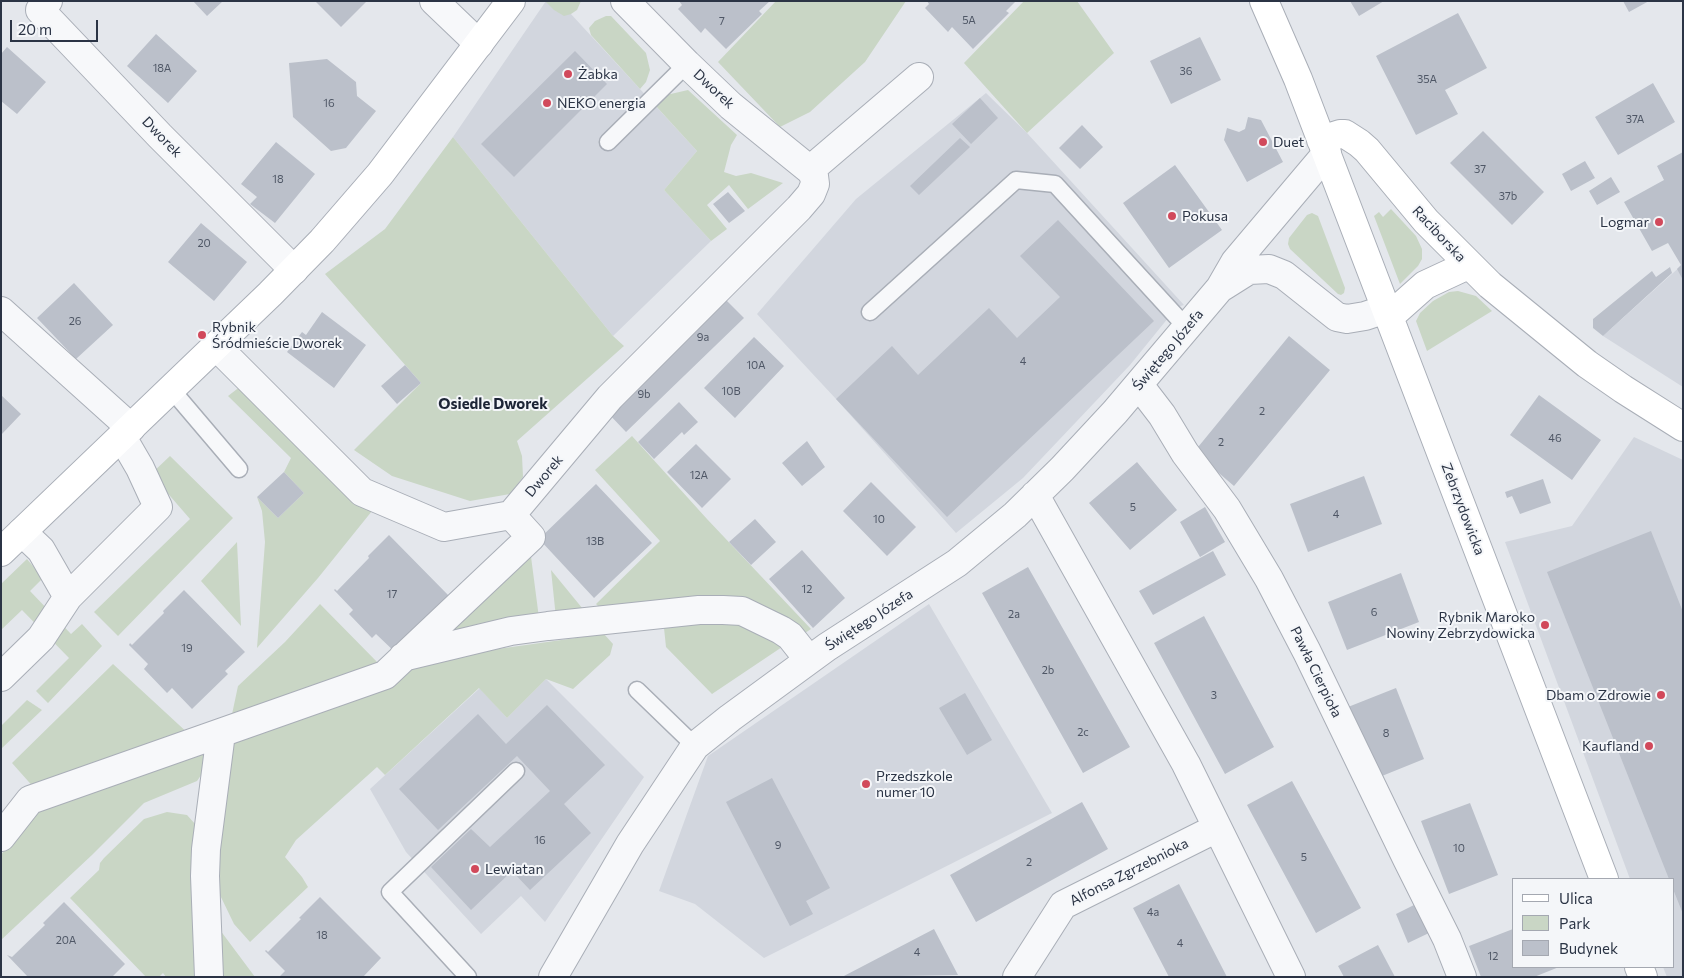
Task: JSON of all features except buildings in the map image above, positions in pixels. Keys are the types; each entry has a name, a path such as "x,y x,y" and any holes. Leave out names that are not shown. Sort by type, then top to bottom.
{"street":[{"name":"Dworek","path":"48,1 40,10 160,136 294,270"},
{"path":"434,1 479,44"},
{"path":"1,552 216,346 332,230 376,179 511,1"},
{"name":"Dworek","path":"511,515 610,396 811,194 815,184 814,176 810,170 731,106 686,64 625,1"},
{"path":"1264,1 1287,52 1324,146"},
{"path":"810,170 919,78"},
{"name":"Raciborska","path":"1324,146 1340,134 1345,134 1359,143 1367,150 1426,221 1468,265 1518,309 1587,364 1683,427"},
{"name":"Świętego Józefa","path":"553,977 630,844 695,746 809,660 957,562 988,538 1036,495 1090,441 1187,328 1220,288 1235,262 1324,146"},
{"name":"Zebrzydowicka","path":"1324,146 1604,878"},
{"path":"1388,313 1425,284 1468,265"},
{"name":"Świętego Józefa","path":"1220,288 1249,270 1269,269 1284,275 1331,313 1340,318 1348,319 1388,313"},
{"path":"1,312 126,433 158,507 68,597 41,638 1,677"},
{"path":"1,837 30,800 221,734 385,674 531,537 511,515 444,527 362,492 216,346"},
{"name":"Pawła Cierpioła","path":"1139,385 1162,415 1186,453 1227,510 1273,587 1307,652 1447,939 1462,977"},
{"path":"1036,495 1174,742 1291,977"},
{"path":"22,532 41,550 68,597"},
{"path":"403,657 520,630 660,614 723,610 742,611 781,630 790,636 809,660"},
{"path":"209,977 205,867 221,734"},
{"name":"Alfonsa Zgrzebnioka","path":"1017,977 1063,905 1217,828"}],"lane":[{"path":"608,142 686,64"},
{"path":"870,312 1016,180 1055,184 1187,328"},
{"path":"171,389 239,469"},
{"path":"637,690 695,746"},
{"path":"468,977 390,892 516,771"}],"shaded area":[{"path":"546,1 559,1 697,151 664,190 711,241 613,336 453,137"},
{"path":"986,93 1027,133 1184,305 1177,307 1130,365 1023,478 956,533 757,314 856,199"},
{"path":"1683,264 1683,387 1603,336"},
{"path":"1634,437 1683,460 1683,977 1667,977 1663,968 1674,968 1674,878 1630,878 1505,542 1572,526"},
{"name":"Przedszkole numer 10","path":"929,604 1052,813 764,958 695,904 659,891 708,756"},
{"path":"546,679 644,777 545,922 521,896 481,934 406,852 370,789 480,688 507,718"}],"green space":[{"path":"545,1 581,1 577,10 564,16"},
{"path":"776,1 906,1 865,62 810,112 780,127 718,62"},
{"path":"1024,1 1077,1 1114,53 1027,133 964,63"},
{"path":"611,16 646,53 650,70 646,82 640,89 591,35 589,28 595,21"},
{"path":"688,90 737,135 731,145 724,172 736,176 751,173 783,183 748,209 729,185 707,205 727,229 711,241 664,190 697,151 654,104 662,96"},
{"path":"453,137 613,336 624,346 517,441 522,456 523,477 510,494 470,501 392,476 354,450 421,383 325,274 385,229"},
{"path":"1391,209 1416,236 1422,249 1422,259 1418,266 1400,284 1374,216 1379,212 1383,217"},
{"path":"1312,213 1318,216 1345,288 1344,293 1341,295 1290,249 1288,244 1289,238 1307,215"},
{"path":"1458,291 1476,296 1492,311 1427,351 1416,321 1420,313 1433,301 1449,292"},
{"path":"241,386 372,511 318,578 257,648 265,542 262,511 257,497 278,518 304,493 284,472 291,458 228,396"},
{"path":"632,436 811,629 799,637 739,600 604,612 596,604 660,541 595,470"},
{"path":"170,456 233,518 118,636 94,612 190,519 151,474"},
{"path":"237,542 241,626 201,581"},
{"path":"530,549 539,618 435,639"},
{"path":"27,559 43,578 30,591 71,634 82,624 102,646 48,703 36,691 69,658 22,610 1,630 1,584"},
{"path":"551,570 587,614 556,618"},
{"path":"320,604 380,665 231,719 238,686 285,642"},
{"path":"748,619 788,643 712,694 666,647 664,628"},
{"path":"604,634 613,644 610,655 573,689 546,679 507,718 479,688 385,775 377,767 296,840 285,857 308,887 250,942 234,924 219,893 218,858 230,742 410,665 462,654"},
{"path":"113,664 191,736 36,790 12,763"},
{"path":"27,700 42,710 1,749 1,726"},
{"path":"206,748 206,768 197,781 144,803 92,855 1,940 1,855 36,805"},
{"path":"167,812 187,815 196,825 198,977 166,977 163,973 159,977 146,977 70,898 99,870 100,863 104,858 144,819"},
{"path":"220,930 255,977 216,977"}],"place":[{"name":"Żabka","path":"568,74"},
{"name":"NEKO energia","path":"547,103"},
{"name":"Duet","path":"1263,142"},
{"name":"Pokusa","path":"1172,216"},
{"name":"Logmar","path":"1659,222"},
{"name":"Rybnik Śródmieście Dworek","path":"202,335"},
{"name":"Rybnik Maroko Nowiny Zebrzydowicka","path":"1545,625"},
{"name":"Dbam o Zdrowie","path":"1661,695"},
{"name":"Kaufland","path":"1649,746"},
{"name":"Przedszkole numer 10","path":"866,784"},
{"name":"Lewiatan","path":"475,869"}],"district":[{"name":"Osiedle Dworek","path":"493,404"}]}
